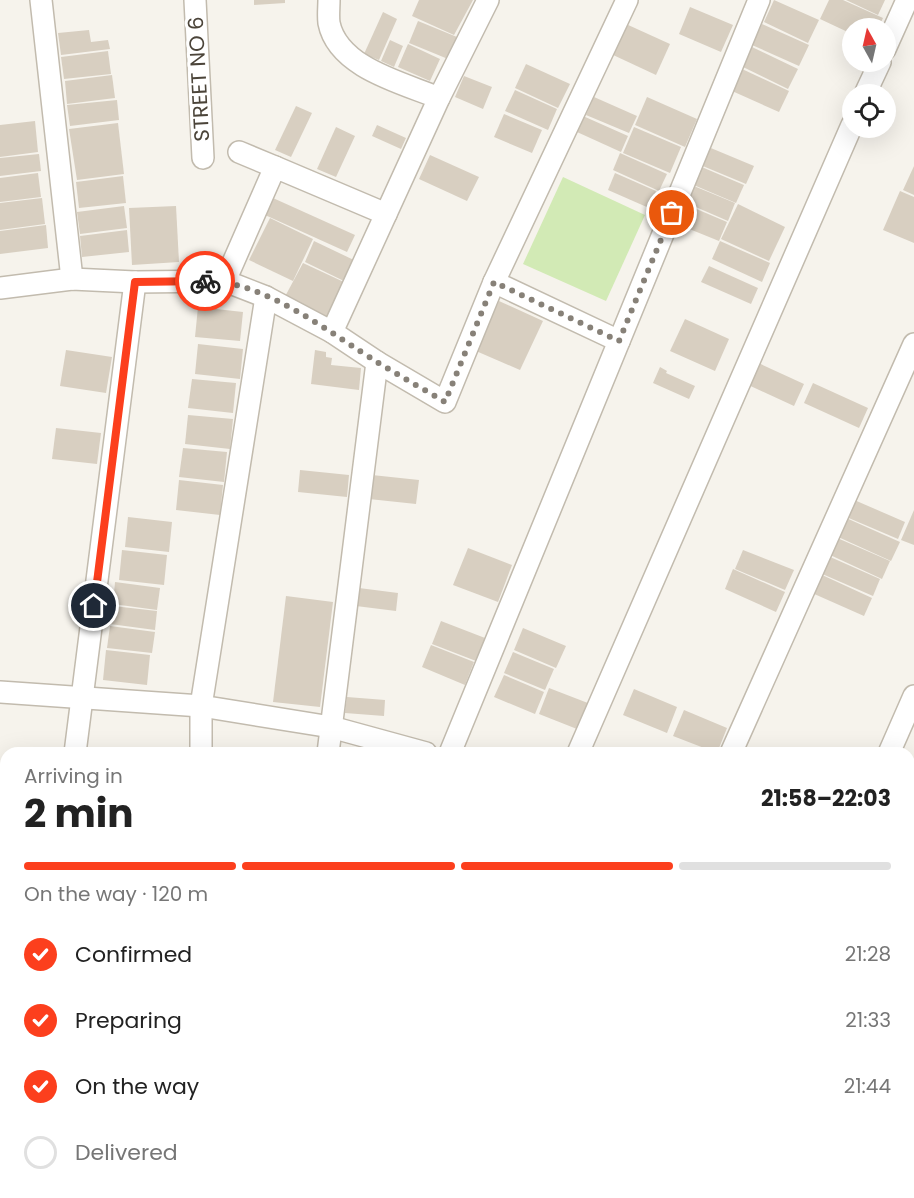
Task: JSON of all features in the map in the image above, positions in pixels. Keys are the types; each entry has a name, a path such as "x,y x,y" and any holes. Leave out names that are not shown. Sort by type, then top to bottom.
{"street":[{"path":"41,0 72,279"},
{"name":"STREET NO 6","path":"195,0 203,158"},
{"path":"329,0 329,24 342,49 354,62 439,98"},
{"path":"332,332 439,98 488,0"},
{"path":"0,288 72,279 135,282 225,280 266,297 332,332 377,362 445,402 494,282 627,0"},
{"path":"452,747 759,0"},
{"path":"896,25 907,0"},
{"path":"582,747 846,138"},
{"path":"240,152 386,214"},
{"path":"225,280 275,167"},
{"path":"76,747 135,282"},
{"path":"494,282 619,341"},
{"path":"201,747 201,706 266,297"},
{"path":"734,747 914,344"},
{"path":"329,747 377,362"},
{"path":"0,693 201,706 331,727 404,747"},
{"path":"892,747 914,696"}],"green space":[{"path":"563,177 645,215 606,301 523,264"}],"building":[{"path":"254,0 285,0 285,3 254,5"},
{"path":"419,0 473,0 454,35 412,16"},
{"path":"774,0 819,20 808,43 764,22"},
{"path":"829,0 843,0 883,18 842,18 842,29 820,19"},
{"path":"846,0 885,0 878,15"},
{"path":"690,7 733,25 721,52 679,34"},
{"path":"383,12 397,19 379,60 364,54"},
{"path":"418,21 457,37 448,59 409,43"},
{"path":"626,24 670,44 656,75 611,54"},
{"path":"762,24 809,45 799,66 752,45"},
{"path":"89,30 91,42 108,40 110,49 61,55 58,33"},
{"path":"390,40 403,46 394,67 381,61"},
{"path":"408,44 440,59 430,81 398,67"},
{"path":"752,47 798,69 788,89 743,67"},
{"path":"108,51 111,74 64,79 61,57"},
{"path":"526,64 570,84 558,108 515,88"},
{"path":"742,69 789,91 779,112 732,91"},
{"path":"112,75 115,98 67,104 65,81"},
{"path":"464,76 492,87 483,109 455,97"},
{"path":"515,90 557,109 548,130 505,111"},
{"path":"594,97 637,116 629,133 586,115"},
{"path":"647,97 697,119 685,147 635,125"},
{"path":"117,100 119,120 70,126 67,105"},
{"path":"296,106 312,113 291,157 275,150"},
{"path":"504,114 542,130 532,153 494,137"},
{"path":"583,116 628,136 621,152 577,132"},
{"path":"35,121 38,152 0,157 0,125"},
{"path":"118,123 124,174 77,180 69,129"},
{"path":"377,125 406,138 401,149 372,136"},
{"path":"336,127 355,136 336,177 317,169"},
{"path":"634,127 681,147 670,173 623,153"},
{"path":"706,146 754,166 746,184 698,164"},
{"path":"620,153 667,174 659,191 613,170"},
{"path":"39,154 41,171 0,176 0,158"},
{"path":"430,155 479,177 467,201 419,179"},
{"path":"697,165 744,185 736,203 689,183"},
{"path":"914,166 914,195 903,190"},
{"path":"38,173 41,197 0,202 0,178"},
{"path":"615,173 656,191 649,208 608,190"},
{"path":"123,176 126,203 79,208 76,182"},
{"path":"689,184 735,203 728,221 682,201"},
{"path":"900,191 914,197 914,243 883,230"},
{"path":"42,198 45,224 0,230 0,203"},
{"path":"273,198 355,235 347,252 265,215"},
{"path":"680,202 727,222 719,241 672,222"},
{"path":"738,204 785,227 769,261 721,239"},
{"path":"124,206 127,228 80,234 77,212"},
{"path":"176,206 179,262 132,265 129,208"},
{"path":"270,218 313,239 293,281 249,260"},
{"path":"46,225 48,248 0,254 0,231"},
{"path":"127,230 129,252 82,257 80,236"},
{"path":"314,241 358,262 348,283 305,262"},
{"path":"720,241 770,263 762,282 712,259"},
{"path":"303,263 346,283 325,325 281,304"},
{"path":"709,266 758,288 751,304 701,282"},
{"path":"499,301 543,321 520,370 476,351"},
{"path":"198,307 243,312 240,341 195,337"},
{"path":"685,319 729,339 715,371 670,351"},
{"path":"198,344 243,349 240,379 195,374"},
{"path":"66,350 112,357 106,393 60,386"},
{"path":"315,350 326,352 326,357 332,358 331,365 361,368 359,390 311,384"},
{"path":"754,361 804,384 794,406 744,383"},
{"path":"660,367 667,371 666,373 695,386 689,399 653,383"},
{"path":"192,379 236,383 233,413 188,408"},
{"path":"813,383 868,408 859,428 804,403"},
{"path":"188,415 233,419 230,449 185,444"},
{"path":"56,428 101,433 97,464 52,459"},
{"path":"183,448 227,452 224,482 179,477"},
{"path":"300,470 349,475 347,497 298,492"},
{"path":"372,475 419,480 416,504 369,499"},
{"path":"179,480 223,485 220,515 176,510"},
{"path":"852,499 905,522 898,539 844,516"},
{"path":"914,510 914,545 901,540"},
{"path":"128,517 172,522 169,552 125,547"},
{"path":"844,517 900,542 891,561 836,536"},
{"path":"835,537 890,561 882,579 828,554"},
{"path":"468,548 512,565 498,602 453,585"},
{"path":"122,550 167,555 164,585 119,580"},
{"path":"743,550 794,570 785,590 735,569"},
{"path":"828,556 880,579 873,596 820,573"},
{"path":"733,569 785,592 776,612 725,589"},
{"path":"820,574 872,598 864,616 812,593"},
{"path":"115,582 160,588 157,610 113,604"},
{"path":"359,588 398,593 396,611 356,606"},
{"path":"286,596 333,602 320,707 273,702"},
{"path":"113,606 157,611 155,630 110,624"},
{"path":"441,621 485,638 476,661 432,644"},
{"path":"110,626 155,632 152,653 107,648"},
{"path":"523,628 566,646 556,668 514,650"},
{"path":"431,645 474,662 465,685 422,667"},
{"path":"106,650 150,655 147,685 103,680"},
{"path":"513,652 554,669 545,690 504,673"},
{"path":"504,675 544,692 535,714 494,697"},
{"path":"549,688 593,705 582,731 539,714"},
{"path":"634,689 677,707 667,733 623,715"},
{"path":"347,697 385,700 384,716 345,713"},
{"path":"684,710 727,728 719,747 701,747 673,736"}],"way so far":[{"path":"205,281 225,280 266,297 332,332 377,362 445,402 494,282 619,341 672,213"}],"route":[{"path":"94,606 135,282 205,281"}]}
